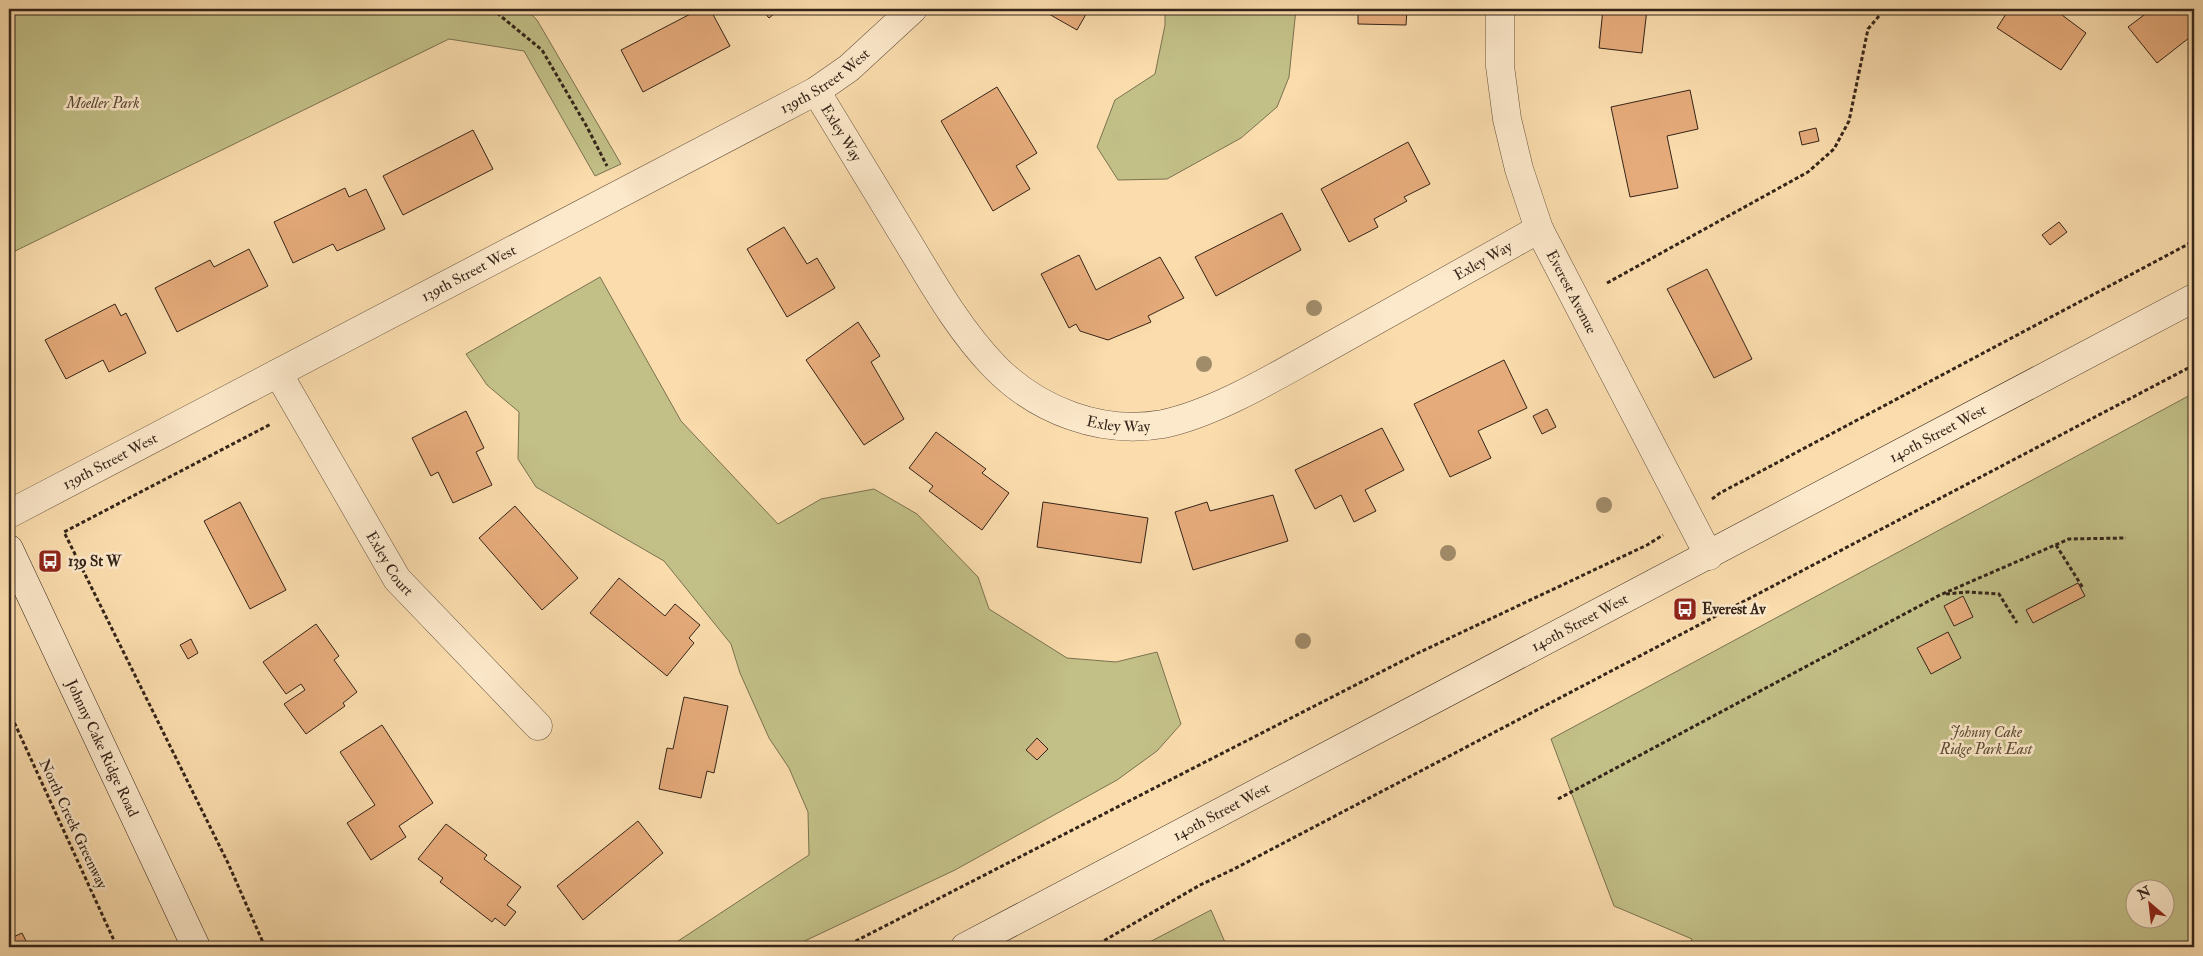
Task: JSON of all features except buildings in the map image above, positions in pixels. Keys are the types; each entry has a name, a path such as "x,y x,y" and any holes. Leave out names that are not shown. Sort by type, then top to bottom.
{"street":[{"name":"139th Street West","path":"9,514 816,91 849,68 913,9"},
{"name":"Everest Avenue","path":"1500,9 1500,66 1507,119 1519,169 1539,229 1709,556"},
{"name":"Exley Way","path":"816,91 940,295 974,344 997,369 1030,396 1062,414 1094,422 1129,426 1162,424 1220,404 1289,368 1539,229"},
{"name":"140th Street West","path":"966,947 2194,298"},
{"name":"Exley Court","path":"278,373 397,579 538,726"},
{"name":"Johnny Cake Ridge Road","path":"9,549 196,947"}],"path":[{"path":"492,9 542,50 587,127 620,194"},
{"path":"1607,283 1808,172 1834,149 1849,122 1868,29 1886,9"},
{"path":"844,947 1418,652 1647,545 1690,518 1720,493 2194,241"},
{"path":"1093,947 1200,885 1234,869 2194,365"},
{"path":"265,947 228,863 64,532 298,409"},
{"path":"1558,800 1940,595 2069,539 2126,538"},
{"path":"2056,545 2083,588"},
{"path":"1940,595 1968,592 1999,594 2017,623"},
{"name":"North Creek Greenway","path":"9,711 117,947"}],"green space":[{"name":"Moeller Park","path":"9,9 526,9 537,20 621,164 595,176 524,51 449,39 9,254"},
{"path":"1165,9 1296,9 1289,77 1277,107 1241,138 1167,179 1118,180 1097,147 1115,100 1155,74 1165,25"},
{"path":"600,277 681,421 778,524 821,499 874,489 917,514 978,577 989,609 1067,658 1116,662 1157,652 1181,724 1157,751 1117,780 955,870 792,947 669,947 809,855 808,812 789,768 769,738 740,673 731,644 664,561 536,487 518,459 519,412 487,385 466,354"},
{"name":"Johnny Cake Ridge Park East","path":"2194,393 2194,947 1690,947 1692,939 1614,906 1551,739"},
{"path":"1211,910 1227,947 1140,947"}],"place":[{"name":"139 St W","path":"50,561"},
{"name":"Everest Av","path":"1685,609"}]}
